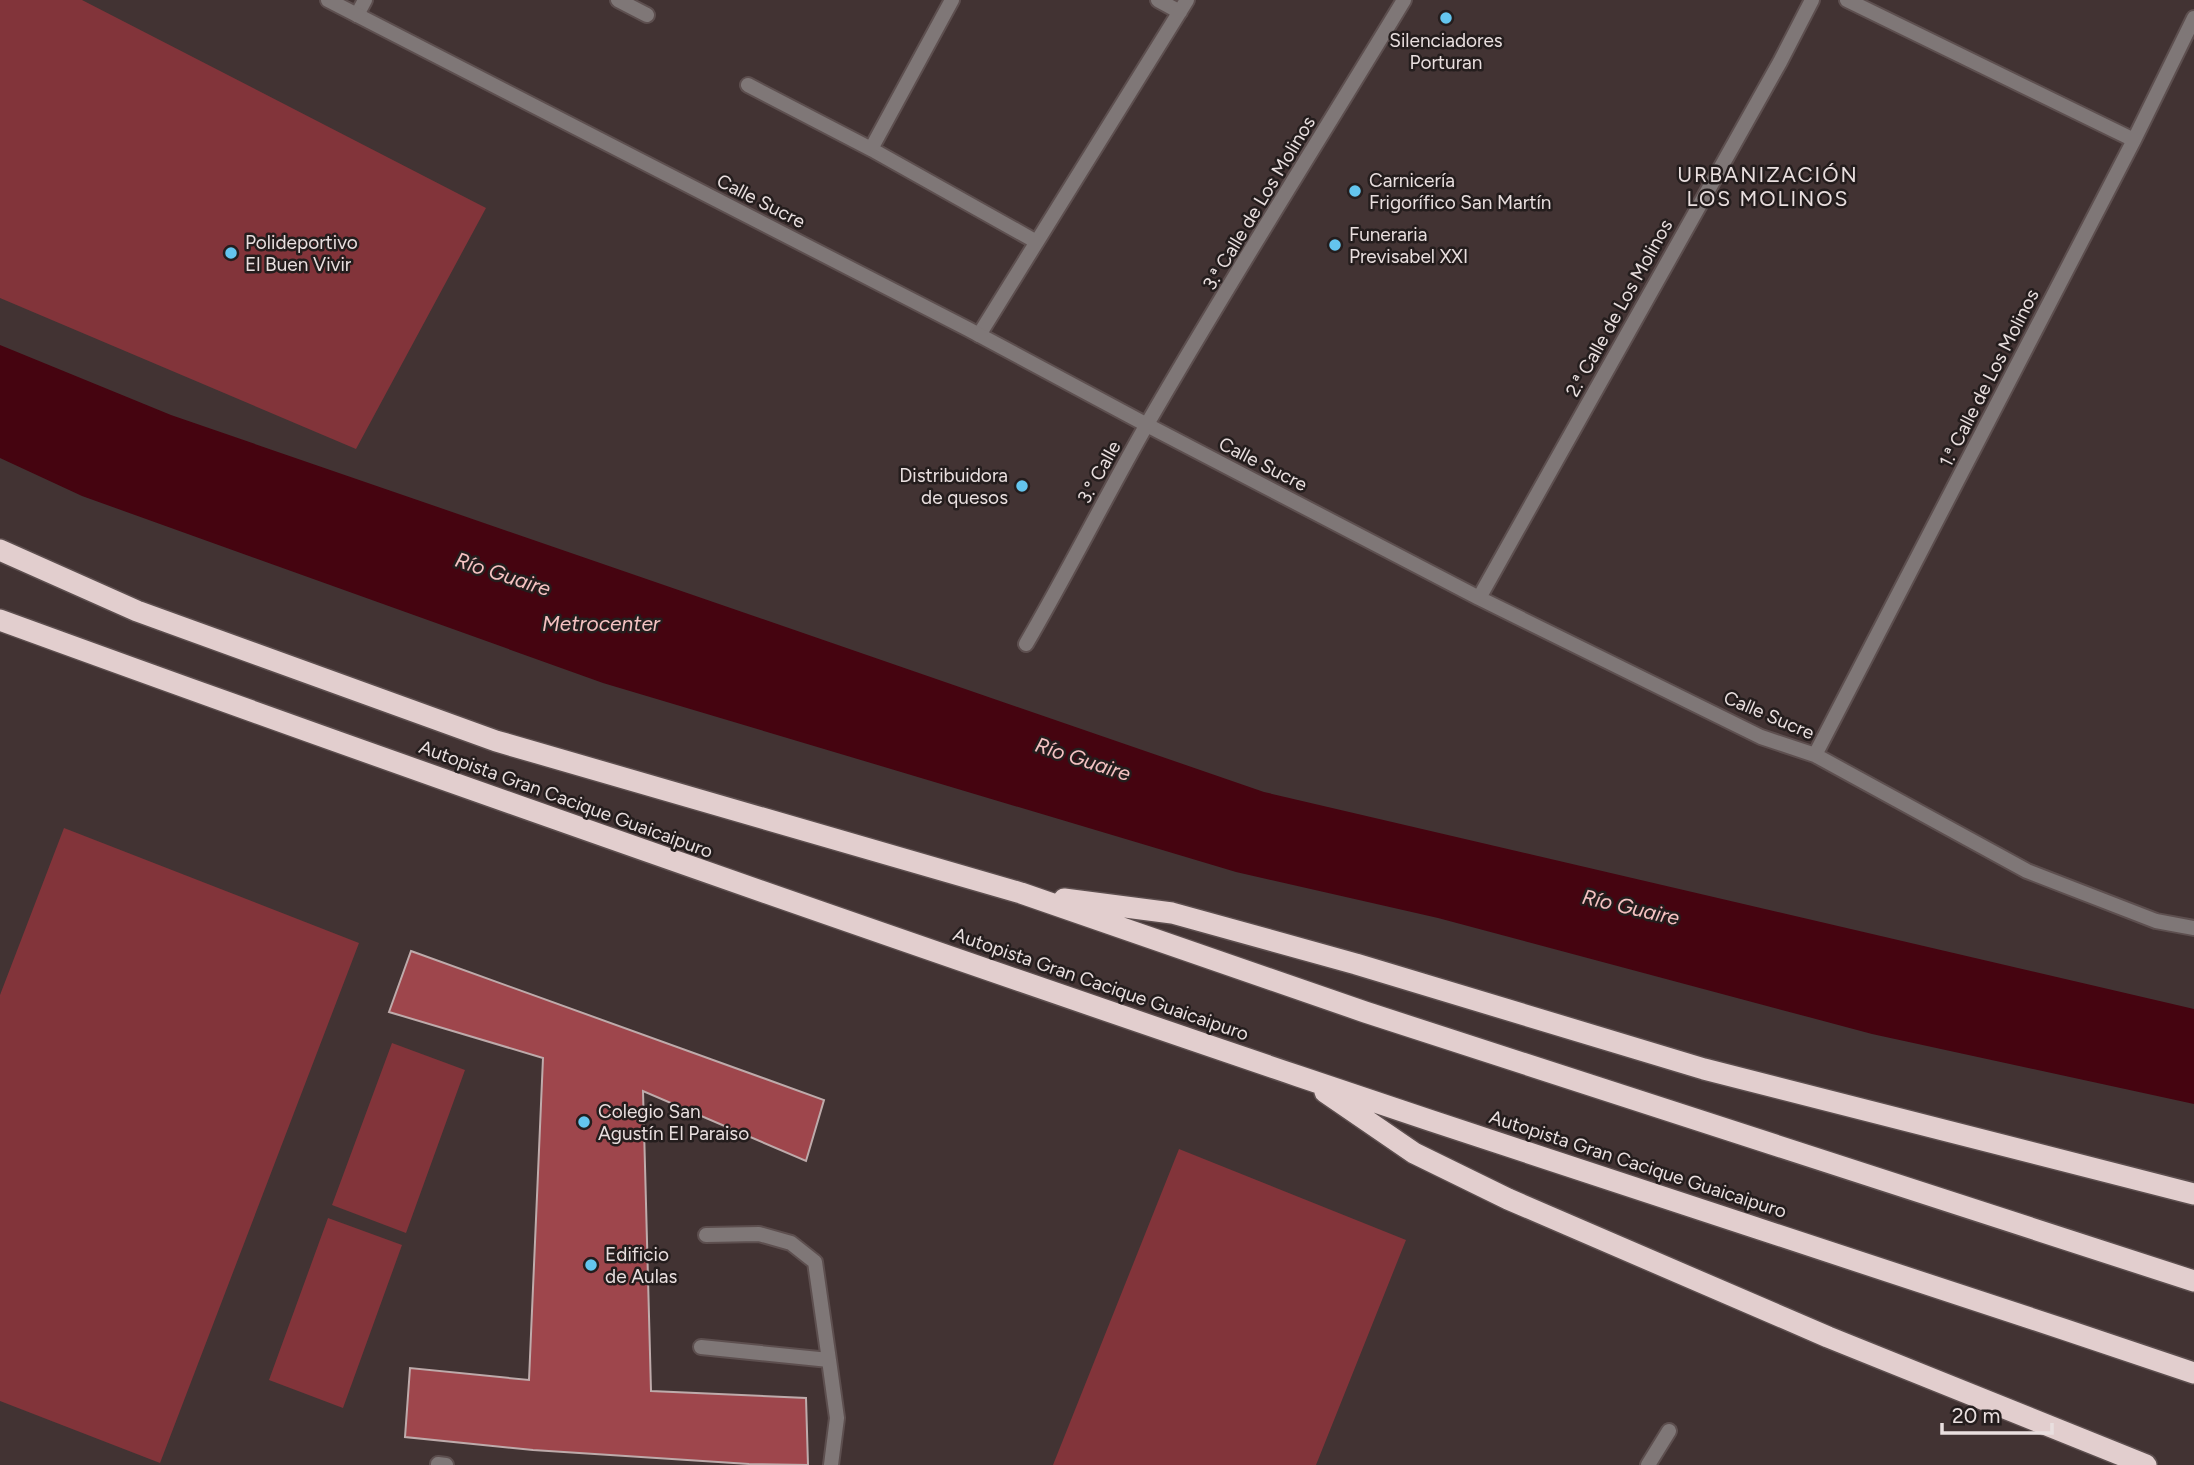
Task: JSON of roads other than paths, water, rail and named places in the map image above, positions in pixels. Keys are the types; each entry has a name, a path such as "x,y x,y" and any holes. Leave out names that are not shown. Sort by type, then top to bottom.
{"highway":[{"name":"Autopista Gran Cacique Guaicaipuro","path":"0,550 137,611 496,741 1021,893 1378,1016 2194,1281"},
{"name":"Autopista Gran Cacique Guaicaipuro","path":"0,620 691,868 1303,1077 1885,1268 2194,1373"},
{"path":"1021,893 1172,913 1356,964 1704,1069 2194,1194"},
{"path":"1303,1077 1414,1153 1508,1199 1828,1337 2146,1465"}],"street":[{"name":"Calle Sucre","path":"328,0 979,335 1479,598 1761,737 1815,755 2027,872 2157,921 2194,928"},
{"path":"357,15 365,0"},
{"path":"618,0 647,15"},
{"path":"871,149 952,0"},
{"path":"979,335 1035,241 1184,6 1158,0"},
{"name":"3.ª Calle de Los Molinos","path":"1147,425 1404,0"},
{"name":"2.ª Calle de Los Molinos","path":"1479,598 1812,0"},
{"path":"1847,0 2134,141"},
{"name":"1.ª Calle de Los Molinos","path":"1815,755 2134,141 2194,18"},
{"path":"748,85 871,149 1035,241"},
{"name":"3.° Calle","path":"1026,644 1147,425"},
{"path":"706,1235 759,1234 791,1243 815,1262 837,1418 831,1465"},
{"path":"701,1347 829,1360"},
{"path":"1648,1465 1669,1431"},
{"path":"438,1464 446,1465"}],"water":[{"name":"Metrocenter","path":"0,345 171,415 1264,792 2194,1009 2194,1104 1872,1034 1438,918 1236,872 603,683 82,496 0,458"}],"place":[{"name":"Silenciadores Porturan","path":"1446,18"},
{"name":"Carnicería Frigorífico San Martín","path":"1355,191"},
{"name":"Funeraria Previsabel XXI","path":"1335,245"},
{"name":"Polideportivo El Buen Vivir","path":"231,253"},
{"name":"Distribuidora de quesos","path":"1022,486"},
{"name":"Colegio San Agustín El Paraiso","path":"584,1122"},
{"name":"Edificio de Aulas","path":"591,1265"}],"district":[{"name":"URBANIZACIÓN LOS MOLINOS","path":"1768,186"}],"water label":[{"name":"Río Guaire","path":"503,574"},
{"name":"Río Guaire","path":"1083,759"},
{"name":"Río Guaire","path":"1631,907"}]}
